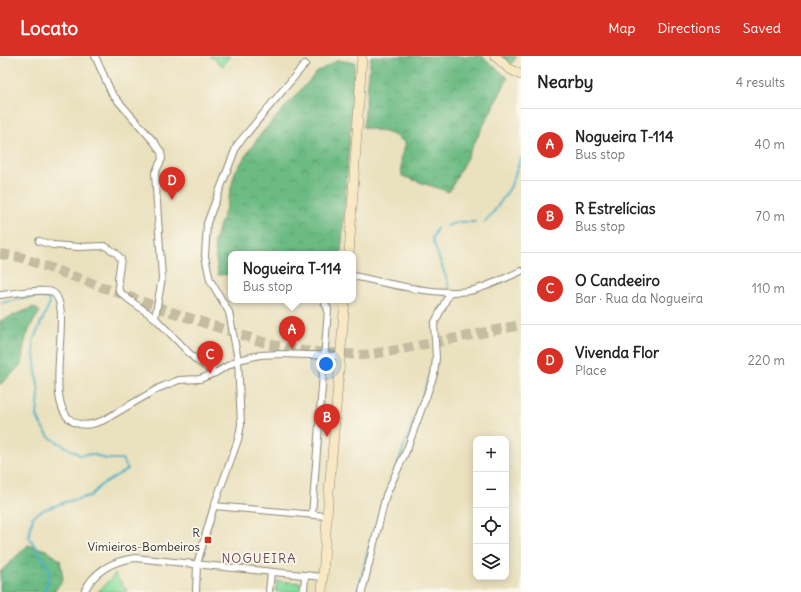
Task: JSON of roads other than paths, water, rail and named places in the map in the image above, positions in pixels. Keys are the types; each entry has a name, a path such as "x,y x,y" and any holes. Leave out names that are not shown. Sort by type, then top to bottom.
{"main road":[{"path":"349,251 362,56"},
{"path":"495,56 508,68 521,75"},
{"path":"322,592 326,516 345,303"}],"street":[{"path":"95,56 112,94 155,143 161,152 162,159 156,173 162,278 155,318"},
{"path":"196,592 197,564 214,506 238,440 241,425 238,360 229,312 210,280 208,272 205,256 207,222 237,145 304,64"},
{"path":"39,241 53,245 78,247 105,246 116,253 121,259 118,279 119,291 155,318 195,360 215,373"},
{"path":"356,277 417,288 450,292 471,291 521,271"},
{"path":"0,296 41,291 52,293 57,297 61,319 58,368 59,394 64,414 68,419 79,424 95,423 104,420 159,388 179,380 200,379 215,373 238,360 260,355 280,354 340,356"},
{"path":"362,592 386,495 407,449 434,375 436,358 434,324 450,292"},
{"path":"312,515 328,309 325,304"},
{"path":"214,506 326,516"},
{"path":"84,592 88,584 106,566 120,560 135,558 323,577"},
{"path":"269,592 271,572"},
{"path":"304,592 305,575"}],"waterway":[{"path":"485,222 510,188 521,158"},
{"path":"447,226 458,222 475,222"},
{"path":"437,228 432,239 449,289"},
{"path":"0,303 33,297 40,297 49,300 49,305 33,341 39,394 37,416 41,425"},
{"path":"398,463 432,368"},
{"path":"42,427 49,437 80,455 92,454 106,459 122,459 128,469 101,485 90,496 65,502 43,510 33,516 29,537 50,570 46,587 43,592"},
{"path":"358,592 372,538"}],"tunnel":[{"path":"0,254 20,257 171,312 272,345 303,351 363,355 392,351 521,325"}],"place":[{"name":"Vivenda Flor","path":"172,200"},
{"name":"Nogueira T-114","path":"292,349"},
{"name":"O Candeeiro","path":"210,374"},
{"name":"R Estrelícias","path":"327,437"},
{"name":"R Vimieiros-Bombeiros","path":"208,540"}],"district":[{"name":"NOGUEIRA","path":"259,558"}]}
